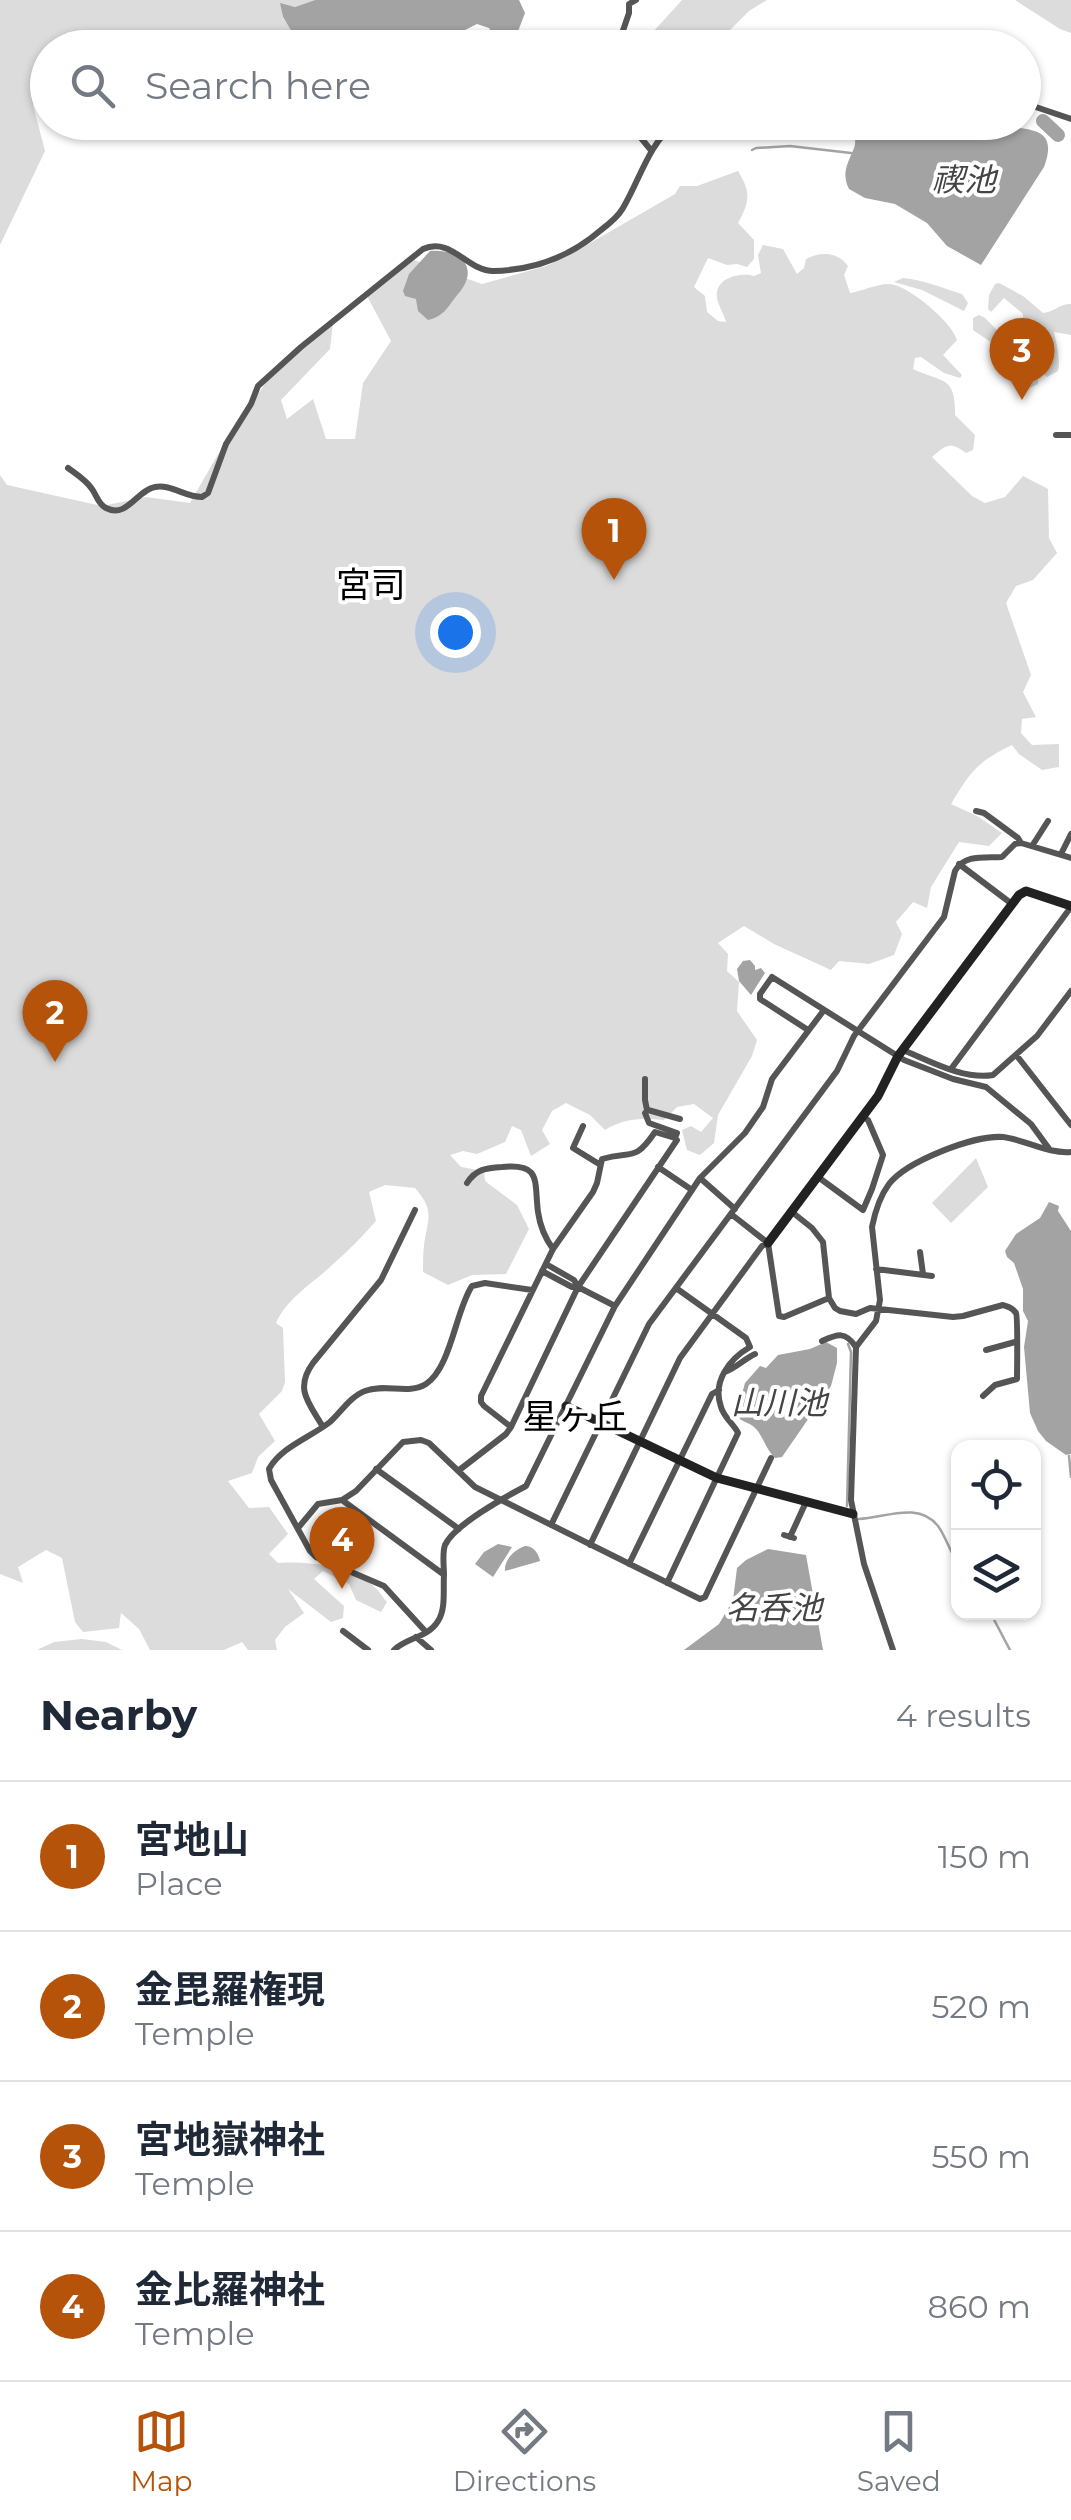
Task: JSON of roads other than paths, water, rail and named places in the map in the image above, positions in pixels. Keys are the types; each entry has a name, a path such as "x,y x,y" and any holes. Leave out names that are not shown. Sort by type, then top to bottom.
{"street":[{"path":"624,30 629,4 636,0"},
{"path":"1041,109 1071,119"},
{"path":"643,140 650,149"},
{"path":"68,468 89,485 98,502 108,510 122,510 154,487 202,498 208,493 226,444 258,386 424,249 447,248 492,272 560,257 590,240 621,213 650,149 658,140"},
{"path":"1056,436 1071,434"},
{"path":"976,810 1021,843"},
{"path":"1032,846 1048,821"},
{"path":"1061,854 1071,834"},
{"path":"551,1525 644,1333 838,1071 858,1031 944,917 959,864 966,859 1002,856 1021,843 1071,858"},
{"path":"959,864 1012,904"},
{"path":"590,1545 680,1358 863,1117 901,1054 1012,904 1026,891 1071,907 952,1069"},
{"path":"808,1030 760,999 772,976 901,1054 953,1079 986,1087 1031,1124 1050,1150"},
{"path":"901,1054 987,1077 993,1075 1037,1036 1071,990"},
{"path":"394,1650 436,1626 440,1618 445,1546 459,1530 499,1500 526,1486 614,1306 700,1178 745,1133 763,1107 772,1079 824,1010"},
{"path":"1016,1056 1071,1125"},
{"path":"458,1471 511,1427 578,1287 677,1140 677,1133 649,1123 645,1113 645,1079"},
{"path":"648,1110 680,1119"},
{"path":"818,1176 863,1210 883,1155 868,1120 863,1117"},
{"path":"583,1126 572,1148 599,1164"},
{"path":"511,1427 480,1402 481,1396 553,1249 597,1183 599,1164 606,1157 643,1150 655,1132 675,1138"},
{"path":"894,1650 864,1564 853,1514 851,1471 856,1347 876,1320 880,1293 874,1217 892,1180 968,1141 998,1137 1071,1152"},
{"path":"467,1183 480,1170 519,1166 530,1171 537,1184 540,1223 553,1249"},
{"path":"658,1167 692,1190"},
{"path":"700,1178 768,1242 779,1316 829,1298"},
{"path":"323,1427 306,1398 304,1378 381,1280 415,1210"},
{"path":"792,1212 823,1242 829,1298 835,1308 848,1314 870,1308 953,1317 1006,1305 1018,1317 1017,1379 996,1385 982,1396"},
{"path":"876,1269 927,1275 920,1252"},
{"path":"544,1268 574,1280 578,1287 614,1306"},
{"path":"426,1632 384,1586 316,1557 272,1480 270,1469 277,1458 323,1427 362,1392 427,1384 446,1354 472,1286 486,1283 532,1290"},
{"path":"666,1583 738,1433 721,1410 719,1390 732,1360 750,1347 746,1338 676,1288"},
{"path":"822,1341 841,1334 856,1347"},
{"path":"986,1350 1015,1342"},
{"path":"724,1372 755,1354"},
{"path":"629,1564 712,1394 719,1390"},
{"path":"566,1406 717,1478 853,1514"},
{"path":"298,1528 318,1504 342,1500 356,1491 403,1442 429,1443 475,1487 700,1600 706,1597 771,1458"},
{"path":"376,1469 459,1530"},
{"path":"342,1500 444,1575"},
{"path":"789,1537 806,1502"},
{"path":"344,1632 368,1650"},
{"path":"416,1638 431,1650"}],"water":[{"path":"315,0 519,0 525,13 518,30 490,30 477,24 465,30 291,30 280,3 295,7"},
{"name":"禊池","path":"1041,134 1047,141 1048,152 1044,167 981,265 947,246 927,223 895,204 865,198 849,189 845,173 855,140 1041,140"},
{"path":"430,251 458,257 468,276 446,310 428,320 418,311 416,299 405,296 403,291 409,274"},
{"path":"750,960 755,970 761,968 765,973 751,995 739,981 737,969 743,961"},
{"path":"1049,1202 1059,1206 1058,1211 1071,1231 1071,1454 1066,1455 1046,1441 1030,1413 1024,1347 1028,1321 1023,1311 1023,1289 1005,1251 1016,1234 1040,1218"},
{"name":"山川池","path":"826,1342 837,1348 831,1386 782,1457 775,1458 755,1427 736,1416 745,1383 760,1366 766,1368 778,1355"},
{"path":"498,1544 512,1547 493,1577 475,1564 484,1552"},
{"path":"525,1546 535,1550 540,1561 505,1571 510,1556"},
{"name":"名呑池","path":"768,1549 806,1555 823,1650 684,1650 719,1624 733,1600 737,1568"}],"waterway":[{"path":"1043,121 1058,135"},
{"path":"752,150 790,146 851,153"},
{"path":"847,1506 851,1352 848,1344"},
{"path":"1069,1456 1071,1477"},
{"path":"859,1519 921,1514 938,1526 951,1550"},
{"path":"994,1620 1010,1650"}],"place":[{"name":"宮地嶽神社","path":"1022,400"},
{"name":"宮地山","path":"614,580"},
{"name":"金毘羅権現","path":"55,1062"},
{"name":"金比羅神社","path":"342,1589"}],"district":[{"name":"宮司","path":"371,584"},
{"name":"星ヶ丘","path":"575,1416"}]}
